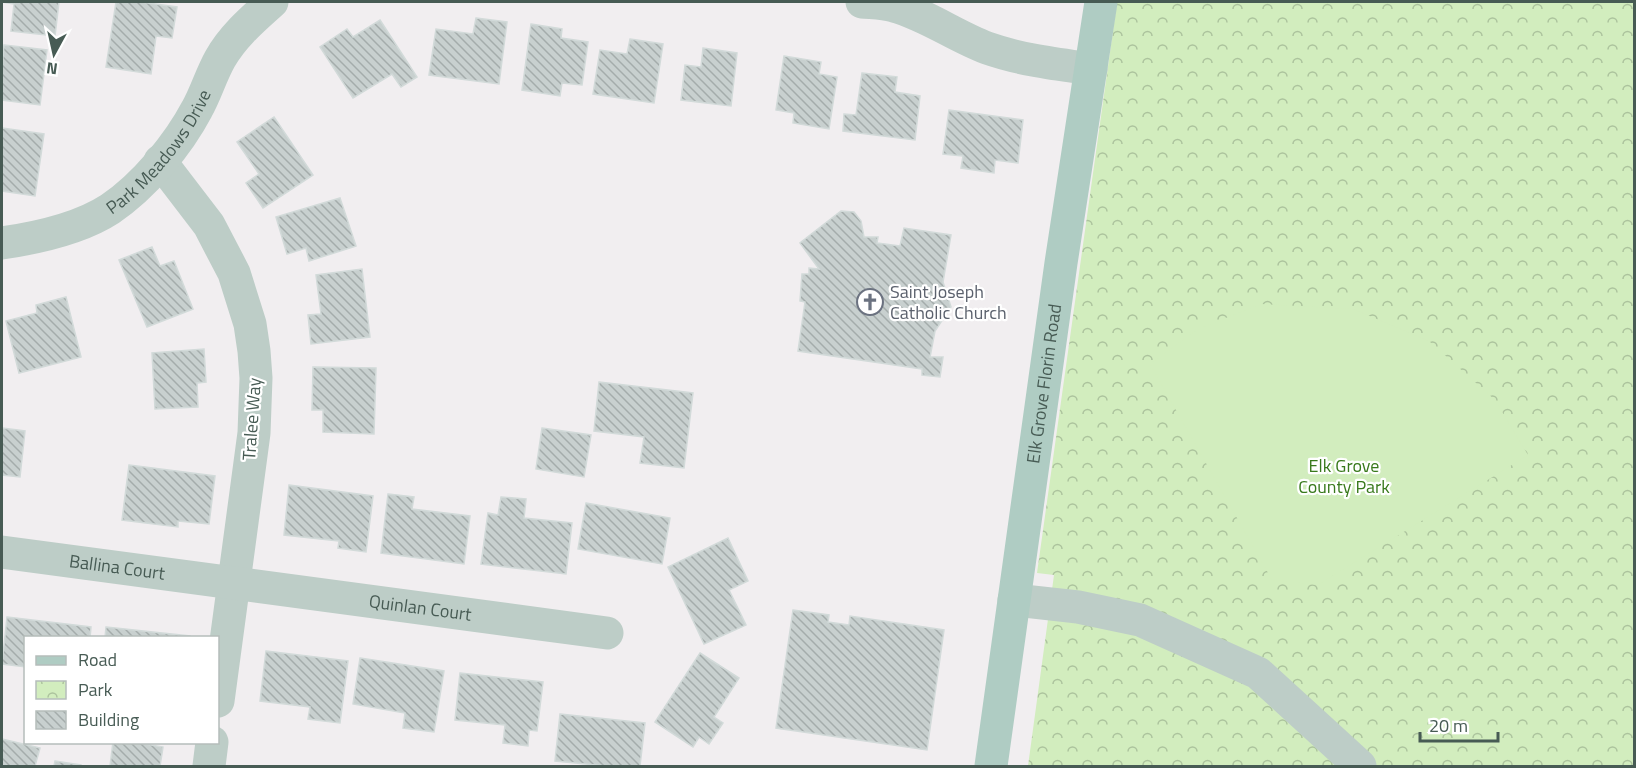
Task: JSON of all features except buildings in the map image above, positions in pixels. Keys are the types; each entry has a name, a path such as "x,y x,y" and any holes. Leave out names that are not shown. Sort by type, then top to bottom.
{"main road":[{"name":"Elk Grove Florin Road","path":"991,766 1061,263 1101,2"}],"street":[{"name":"Park Meadows Drive","path":"2,243 39,236 82,222 108,210 129,195 182,134 198,109 220,59 236,36 272,2"},
{"path":"883,3 1012,56 1091,69"},
{"name":"Tralee Way","path":"160,161 209,225 234,273 250,324 256,378 254,433 219,693"},
{"name":"Ballina Court","path":"2,552 233,582"},
{"name":"Quinlan Court","path":"233,582 607,633"},
{"path":"1014,600 1078,607 1140,620 1258,672 1360,766"},
{"path":"209,766 212,744"}],"green space":[{"name":"Elk Grove County Park","path":"1117,2 1634,2 1634,766 1028,766 1054,575 1037,573"},
{"path":"1261,304 1353,309 1429,341 1495,400 1528,455 1318,585 1272,580 1150,364 1198,329"}],"place":[{"name":"Saint Joseph Catholic Church","path":"870,302"}]}
